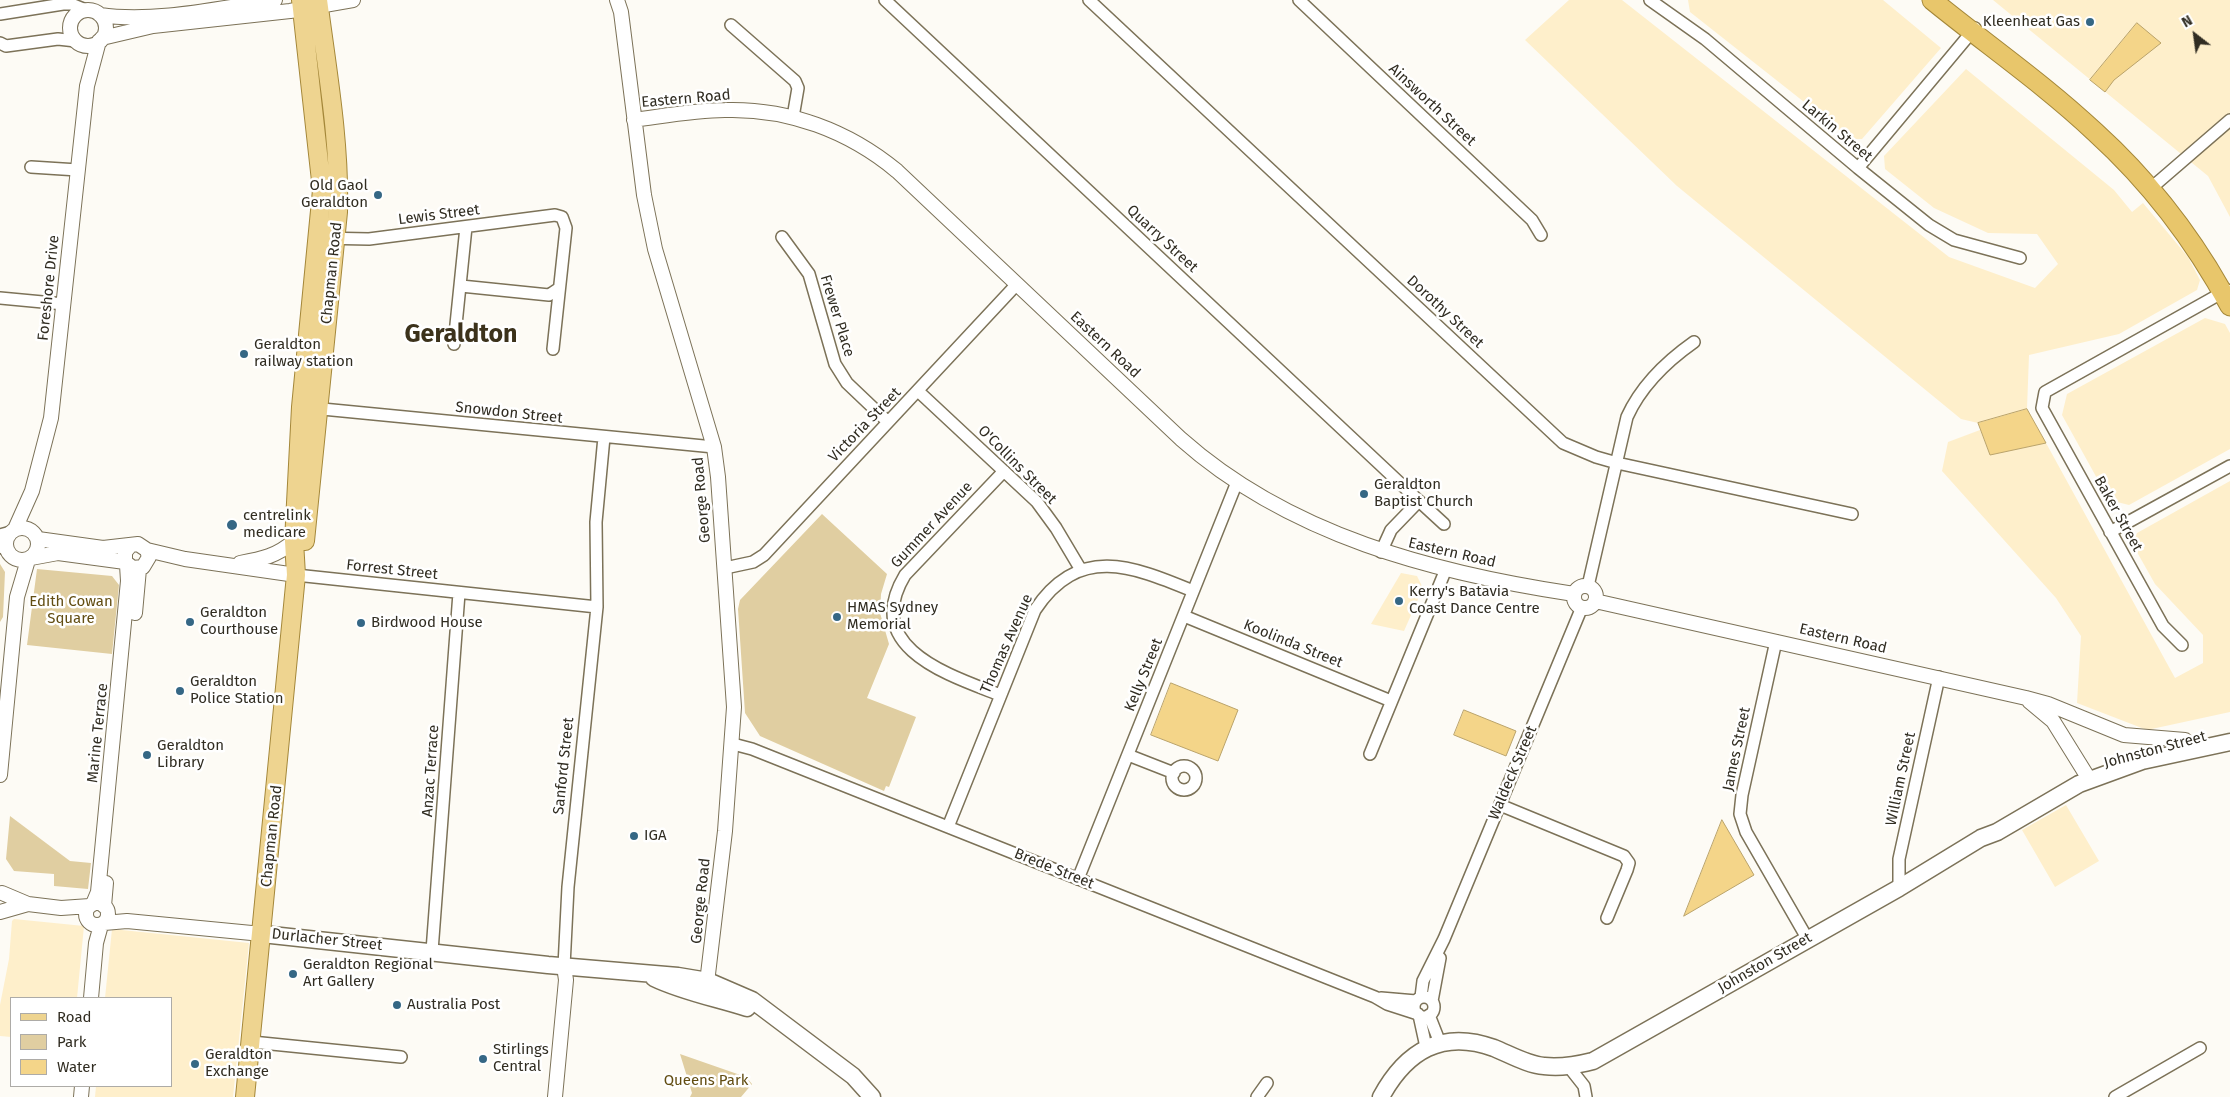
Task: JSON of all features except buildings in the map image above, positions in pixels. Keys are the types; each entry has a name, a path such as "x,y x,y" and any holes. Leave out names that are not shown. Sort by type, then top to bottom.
{"highway":[{"path":"1932,0 1975,29 2093,119 2172,199 2228,294"},
{"path":"1947,0 1975,29 2096,132 2160,199 2228,294"}],"main road":[{"name":"Chapman Road","path":"245,1097 252,1042 296,575 294,541 327,239 310,4"},
{"name":"Chapman Road","path":"296,575 303,560 309,408"},
{"name":"Johnston Street","path":"1433,1045 1463,1040 1491,1047 1542,1066 1569,1067 1593,1061 1807,938 1899,888 1981,838 1997,832 2087,774 2140,751 2230,732"},
{"name":"Johnston Street","path":"2087,774 2230,742"},
{"name":"Durlacher Street","path":"262,934 645,974 676,988 707,988 775,1018 853,1076 872,1097"},
{"path":"1381,1097 1393,1075 1406,1061 1433,1045"}],"street":[{"path":"222,9 276,0"},
{"path":"0,14 71,4 100,15 120,18 353,0"},
{"name":"Quarry Street","path":"885,0 1444,524"},
{"name":"Dorothy Street","path":"1089,0 1563,443 1596,457 1617,463 1852,514"},
{"name":"Ainsworth Street","path":"1299,0 1532,220 1541,236"},
{"name":"Larkin Street","path":"1650,0 1705,39 1858,168 1929,225 1954,240 2020,258"},
{"path":"1663,9 1671,0"},
{"name":"George Road","path":"620,4 644,195 656,249 714,447 718,477 734,708 733,744 707,988"},
{"path":"78,42 70,32 71,22 76,14 86,10"},
{"path":"0,43 6,46 58,39 90,46 101,40 206,10"},
{"path":"100,15 105,23 101,40"},
{"path":"730,25 795,80 798,88 793,117"},
{"path":"1858,168 1975,29"},
{"name":"Foreshore Drive","path":"87,86 101,40"},
{"name":"Foreshore Drive","path":"9,532 32,491 51,418 87,86 86,66 78,42"},
{"name":"Eastern Road","path":"634,120 727,110 760,112 793,117 840,134 883,160 1181,440 1220,472 1341,537 1381,552 1522,586 1574,594"},
{"path":"2157,183 2230,120"},
{"path":"31,167 78,170"},
{"name":"Lewis Street","path":"327,239 369,239 555,215 562,217 566,228 558,289"},
{"path":"454,344 466,227"},
{"name":"Frewer Place","path":"782,237 809,274 835,364 847,383 888,422"},
{"name":"Victoria Street","path":"724,568 752,562 764,555 1017,284"},
{"path":"461,286 549,295 558,289"},
{"path":"552,349 558,289"},
{"name":"Baker Street","path":"2182,645 2163,626 2042,408 2046,392 2228,294"},
{"path":"0,298 64,304"},
{"path":"1588,586 1627,417 1636,398 1676,354 1694,342"},
{"name":"O'Collins Street","path":"918,391 1004,471 1047,515 1081,570"},
{"name":"Snowdon Street","path":"309,408 604,438 714,447"},
{"name":"Sanford Street","path":"555,1097 566,980 564,966 568,887 597,607 596,522 604,438"},
{"path":"2110,532 2230,466"},
{"name":"Gummer Avenue","path":"1000,695 933,668 920,658 902,640 892,605 894,596 905,575 1004,471"},
{"name":"Kelly Street","path":"1078,879 1237,482"},
{"name":"Foreshore Drive","path":"32,491 36,535"},
{"path":"1381,552 1391,530 1419,501"},
{"path":"16,597 6,551 6,540 9,532 24,528 36,535 103,548 142,545 147,550 148,561 134,566 125,552 130,546"},
{"path":"0,775 16,597 30,559 38,549 36,535"},
{"path":"224,565 266,559 280,553 294,541"},
{"name":"Forrest Street","path":"147,550 185,560 296,575 597,607"},
{"path":"6,551 20,560 30,559"},
{"name":"Forrest Street","path":"30,559 58,553 134,566 185,560"},
{"name":"Thomas Avenue","path":"948,827 1035,610 1054,586 1081,570 1105,565 1140,570 1193,591"},
{"name":"Marine Terrace","path":"90,997 134,566"},
{"path":"1370,754 1446,569"},
{"path":"1581,586 1588,586 1594,590 1595,601 1592,606 1582,608 1576,604 1574,594 1581,586"},
{"name":"Anzac Terrace","path":"432,951 459,593"},
{"name":"Eastern Road","path":"1595,601 2026,698 2048,704 2124,735 2185,740"},
{"name":"Waldeck Street","path":"1422,1015 1433,1007 1423,1000 1444,939 1582,608"},
{"name":"Koolinda Street","path":"1184,616 1391,701"},
{"name":"James Street","path":"1776,641 1742,795 1740,814 1746,832 1807,938"},
{"name":"William Street","path":"1899,888 1899,859 1939,677"},
{"name":"Eastern Road","path":"2026,698 2053,721 2087,774"},
{"name":"Brede Street","path":"733,744 752,748 1375,997 1387,1004 1422,1015"},
{"path":"1128,755 1174,773"},
{"path":"1500,805 1624,856 1629,863 1607,918"},
{"path":"0,911 4,903 1,892"},
{"name":"Durlacher Street","path":"1,892 28,904 98,914 127,921 262,934"},
{"name":"Durlacher Street","path":"0,911 28,904"},
{"name":"Brede Street","path":"1375,997 1423,1000"},
{"path":"1423,1000 1414,1006 1422,1015 1433,1045"},
{"path":"252,1042 401,1057"},
{"path":"2115,1097 2200,1048"},
{"path":"1569,1067 1584,1086 1586,1097"},
{"path":"1257,1097 1267,1083"}],"shaded area":[{"path":"1569,0 1622,0 1949,257 2035,288 2058,264 2037,234 1988,233 1934,208 1885,169 1884,156 1966,69 2114,190 2132,212 2143,203 2188,257 2200,280 2197,290 2119,334 2029,355 2027,409 1978,423 1961,419 1677,186 1525,40"},
{"path":"1688,0 1883,0 1941,48 1862,139 1851,139 1690,12"},
{"path":"1993,0 2230,0 2230,217 2208,176"},
{"path":"2205,318 2225,324 2230,333 2230,449 2129,505 2109,500 2062,415 2067,394"},
{"path":"1980,430 1990,455 2046,443 2175,678 2203,663 2203,635 2155,584 2133,545 2137,533 2230,481 2230,712 2147,730 2077,703 2081,636 2056,598 1942,471 1948,442"},
{"path":"1401,573 1417,576 1423,588 1404,631 1371,624"},
{"path":"2066,805 2099,861 2055,887 2022,830"},
{"path":"14,919 84,926 77,997 10,997 10,1037 0,1036 0,1005 9,959 12,921"},
{"path":"112,929 249,943 233,1097 95,1097 96,1087 172,1087 172,997 105,997"}],"green space":[{"path":"822,514 887,574 881,594 880,613 889,644 867,698 916,717 889,787 886,786 884,791 760,736 745,713 738,609 740,600"},
{"path":"0,564 5,572 3,617 0,622"},
{"name":"Edith Cowan Square","path":"37,569 112,576 119,585 112,654 27,645"},
{"path":"10,816 70,861 91,863 88,889 54,886 54,874 14,871 6,859"},
{"name":"Queens Park","path":"680,1054 746,1077 752,1084 741,1097 690,1097 692,1093"}],"water":[{"path":"2137,23 2161,43 2114,80 2105,92 2090,80"},
{"path":"2027,409 2046,443 1990,455 1978,423"},
{"path":"1171,683 1238,710 1218,761 1151,735"},
{"path":"1464,710 1516,731 1506,756 1454,735"},
{"path":"1722,820 1754,875 1684,916"}],"place":[{"name":"Kleenheat Gas","path":"2090,22"},
{"name":"Old Gaol Geraldton","path":"378,195"},
{"name":"Geraldton railway station","path":"244,354"},
{"name":"Geraldton Baptist Church","path":"1364,494"},
{"name":"centrelink medicare","path":"232,525"},
{"name":"Kerry's Batavia Coast Dance Centre","path":"1399,601"},
{"name":"HMAS Sydney Memorial","path":"837,617"},
{"name":"Geraldton Courthouse","path":"190,622"},
{"name":"Birdwood House","path":"361,623"},
{"name":"Geraldton Police Station","path":"180,691"},
{"name":"Geraldton Library","path":"147,755"},
{"name":"IGA","path":"634,836"},
{"name":"Geraldton Regional Art Gallery","path":"293,974"},
{"name":"Australia Post","path":"397,1005"},
{"name":"Stirlings Central","path":"483,1059"},
{"name":"Geraldton Exchange","path":"195,1064"}],"district":[{"name":"Geraldton","path":"461,335"}]}
